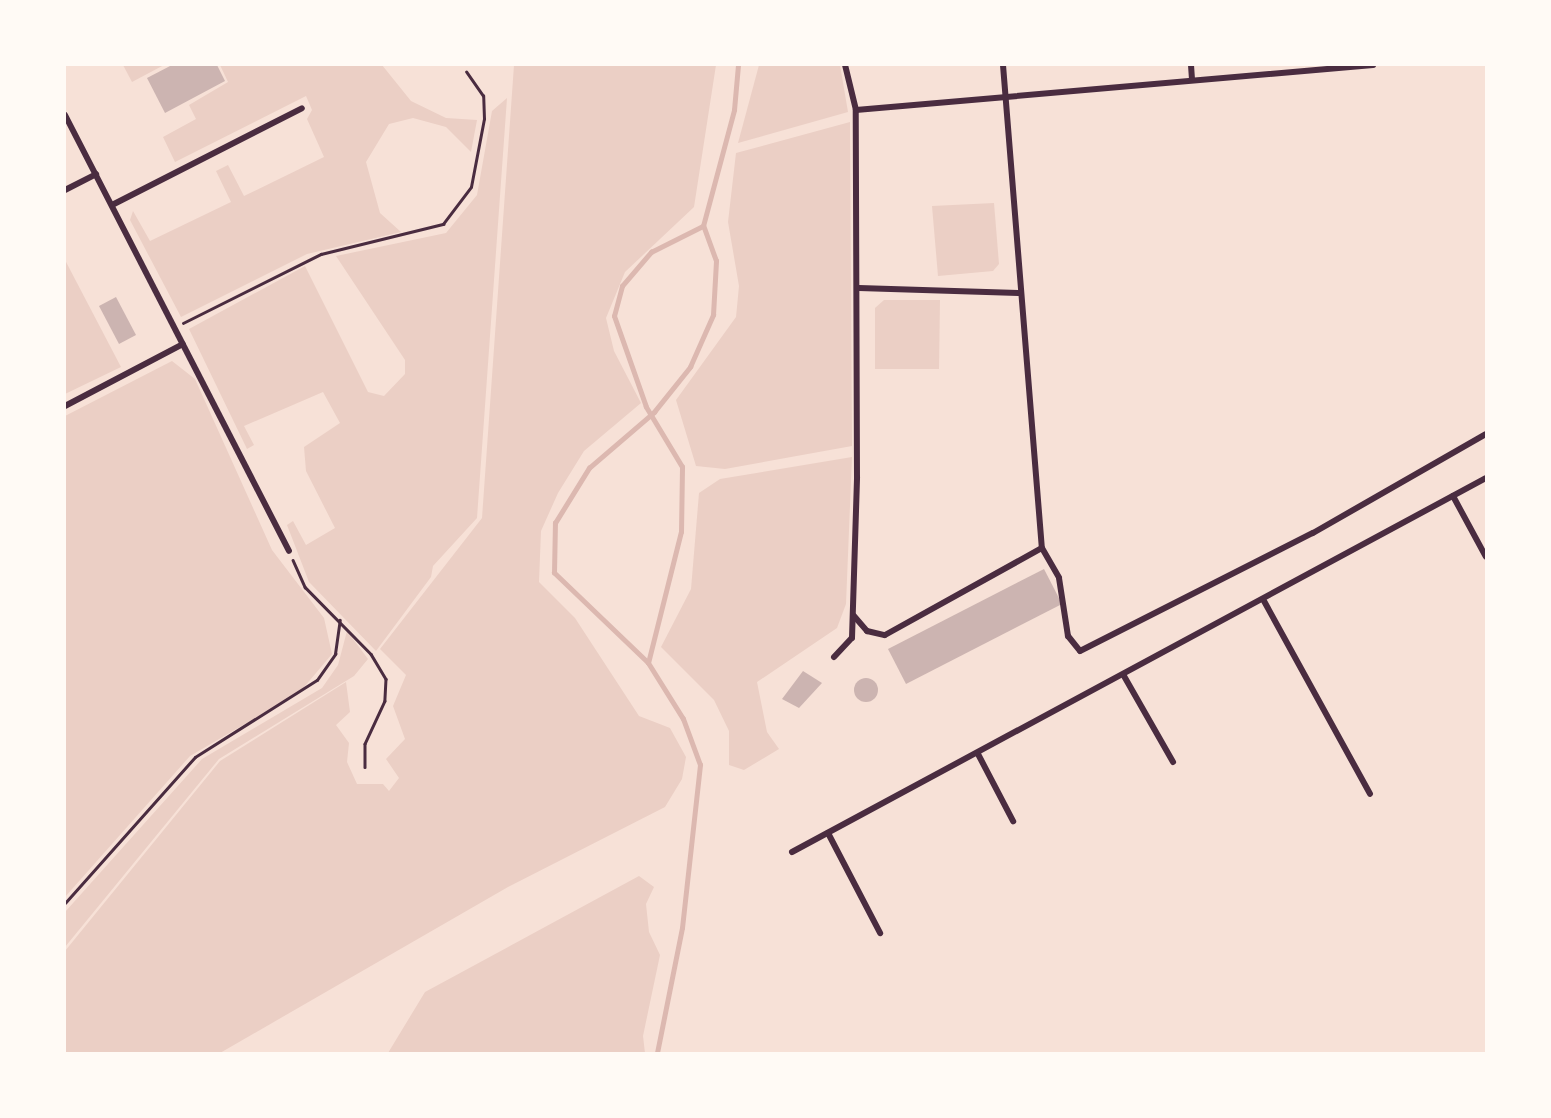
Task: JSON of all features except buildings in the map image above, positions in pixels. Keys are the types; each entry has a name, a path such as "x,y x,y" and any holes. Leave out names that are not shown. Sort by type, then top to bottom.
{"street":[{"path":"834,657 848,649 854,616 859,288 856,110 845,65"},
{"path":"1003,65 1042,548 1059,578 1068,636 1080,651 1313,533 1486,434"},
{"path":"1191,65 1192,79"},
{"path":"856,110 1007,101 1192,79 1373,65"},
{"path":"111,205 302,108"},
{"path":"65,115 289,551"},
{"path":"65,190 96,174"},
{"path":"859,288 1020,293"},
{"path":"65,406 183,344"},
{"path":"792,852 1264,601 1486,478"},
{"path":"1452,496 1486,557"},
{"path":"854,616 867,631 885,635 1042,548"},
{"path":"1264,601 1370,793"},
{"path":"1124,676 1173,762"},
{"path":"978,754 1013,821"},
{"path":"828,833 880,933"}],"path":[{"path":"175,328 302,261 443,224 471,187 484,119 483,96 466,72"},
{"path":"289,551 305,587 340,620 386,679 385,701 365,744 365,767"},
{"path":"65,903 195,757 317,680 335,654 340,620"}],"shaded area":[{"path":"123,65 164,65 132,82"},
{"path":"220,65 382,65 411,101 446,118 477,120 471,152 446,127 413,118 389,124 366,162 380,213 401,232 307,254 181,317 130,220 133,211 150,241 231,202 216,171 228,165 244,196 324,157 307,119 312,110 306,96 175,162 163,137 196,119 189,105 228,82"},
{"path":"514,65 716,65 694,207 625,272 606,318 614,351 641,403 584,451 558,493 541,531 539,582 575,618 639,716 670,728 686,757 682,779 665,807 508,887 220,1053 65,1053 65,951 220,761 346,682 350,712 336,725 349,743 347,762 357,784 383,784 389,791 399,778 386,759 405,739 393,706 406,675 380,649 482,518"},
{"path":"759,65 840,65 848,112 738,143"},
{"path":"507,98 477,518 433,566 431,577 376,651 309,582 287,525 293,521 306,545 335,528 306,471 304,447 340,423 323,392 244,426 254,445 247,449 189,329 305,266 368,392 384,396 405,374 405,360 336,256 446,233 477,195 492,111"},
{"path":"850,122 852,446 725,469 696,466 676,400 736,317 739,286 728,222 736,153"},
{"path":"994,203 999,264 993,271 938,276 932,206"},
{"path":"65,260 121,367 65,394"},
{"path":"884,300 940,300 939,369 875,369 875,308"},
{"path":"172,361 195,379 272,550 324,618 332,654 300,692 190,756 65,897 65,416"},
{"path":"852,457 846,604 837,628 757,682 767,732 779,749 744,770 729,765 729,731 714,700 661,647 691,589 699,493 720,479"},
{"path":"347,631 368,659 354,676 219,759 65,947 65,912 202,759 322,688 338,665"},
{"path":"639,876 654,887 646,904 649,932 660,955 643,1036 645,1053 388,1053 425,992"}],"waterway":[{"path":"657,1053 682,928 700,765 683,719 648,663 681,532 682,467 646,407 614,316 622,286 651,252 703,226 734,110 738,65"},
{"path":"648,663 554,573 555,523 589,468 654,412 690,367 713,315 716,261 703,226"}]}
